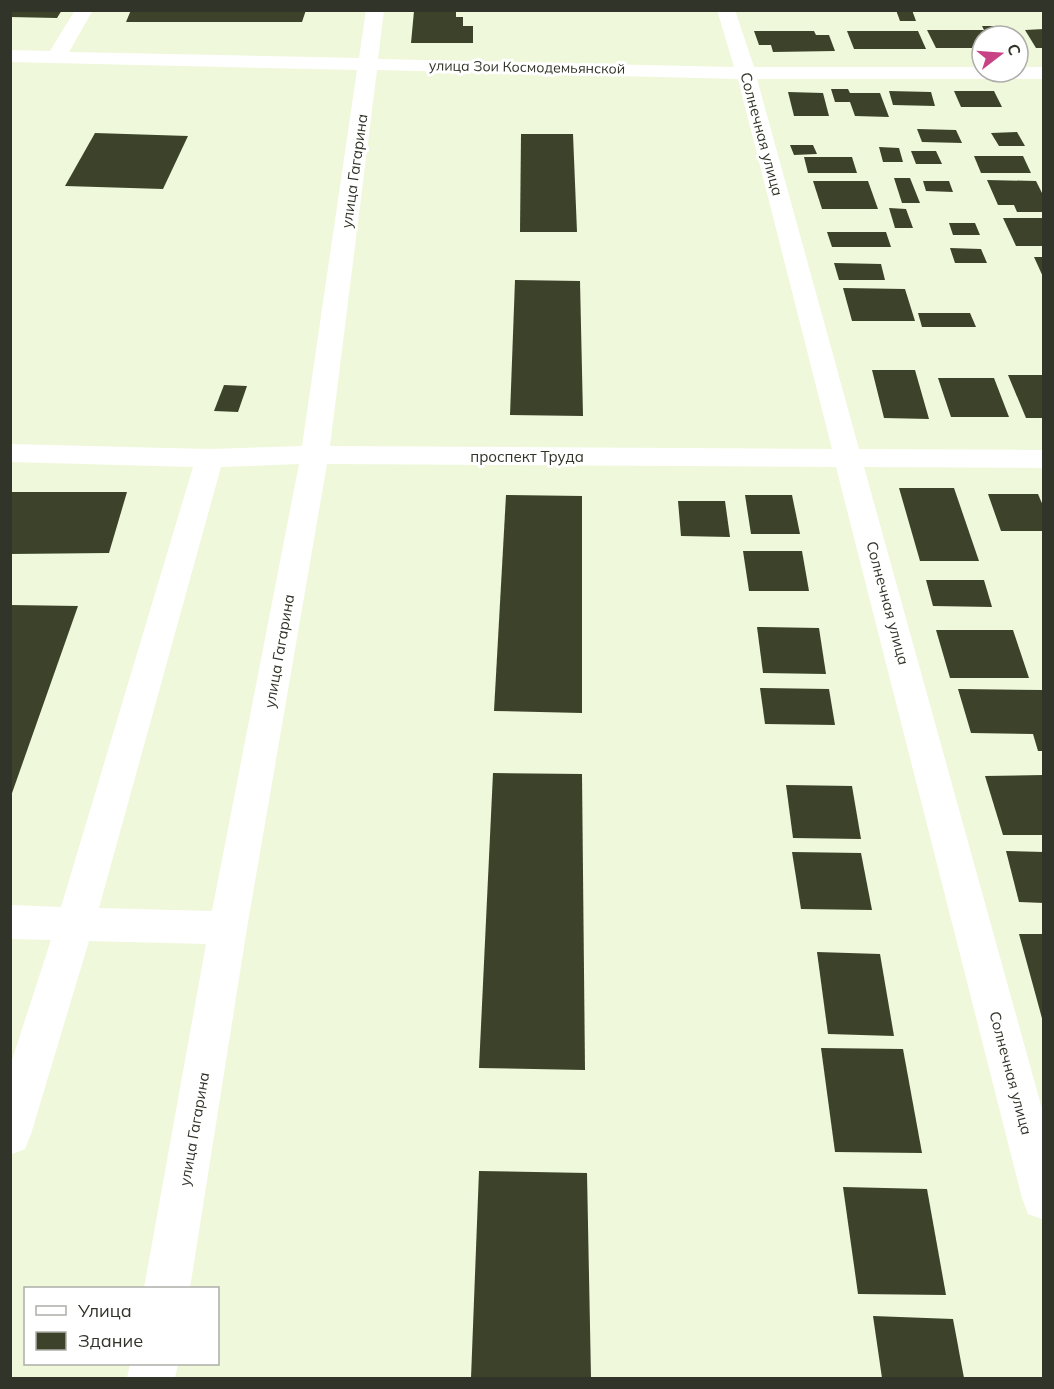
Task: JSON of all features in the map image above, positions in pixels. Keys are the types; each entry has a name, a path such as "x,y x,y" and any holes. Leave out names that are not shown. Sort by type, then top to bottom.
{"street":[{"path":"56,57 84,10"},
{"name":"улица Гагарина","path":"167,1287 228,928 315,455 375,10"},
{"name":"Солнечная улица","path":"726,10 746,73 1044,1198"},
{"name":"улица Зои Космодемьянской","path":"10,56 746,73 1038,73"},
{"path":"1038,73 1044,96"},
{"name":"проспект Труда","path":"10,453 209,458 315,455 1044,459"},
{"path":"10,1134 75,925 209,458"},
{"path":"10,922 228,928"}],"building":[{"path":"10,10 62,10 57,18 10,17"},
{"path":"131,10 306,10 302,22 126,22"},
{"path":"896,10 912,10 916,21 900,21"},
{"path":"414,11 456,11 456,17 463,17 463,26 473,26 473,43 411,43"},
{"path":"1044,29 1044,48 1036,48 1030,38 1030,30"},
{"path":"927,30 970,30 970,48 936,48"},
{"path":"754,31 814,31 816,35 829,35 835,51 773,52 771,45 759,45"},
{"path":"847,31 918,31 926,49 854,49"},
{"path":"831,89 848,89 850,93 880,93 889,117 855,116 850,102 835,102"},
{"path":"889,91 931,92 935,106 893,105"},
{"path":"954,91 994,91 1002,107 961,107"},
{"path":"788,92 823,93 829,116 794,116"},
{"path":"917,129 956,130 962,143 922,142"},
{"path":"1017,132 1025,146 999,146 991,133"},
{"path":"95,133 188,136 163,189 65,186"},
{"path":"521,134 573,134 577,232 520,232"},
{"path":"790,145 813,145 817,154 794,155"},
{"path":"879,147 899,148 903,162 883,162"},
{"path":"911,151 936,151 942,164 916,164"},
{"path":"974,156 1023,156 1031,173 981,173"},
{"path":"804,157 852,157 857,173 808,173"},
{"path":"894,178 910,178 920,203 902,203"},
{"path":"987,180 1036,181 1044,197 1044,212 1017,212 1014,205 998,205"},
{"path":"813,181 868,181 878,209 822,209"},
{"path":"923,181 949,181 953,192 926,191"},
{"path":"889,208 906,209 913,228 895,228"},
{"path":"1003,218 1044,218 1044,246 1016,246"},
{"path":"949,223 975,223 980,235 953,235"},
{"path":"827,232 886,232 891,247 832,247"},
{"path":"950,248 981,249 987,263 955,263"},
{"path":"1034,257 1044,257 1044,279"},
{"path":"834,263 881,264 885,280 839,280"},
{"path":"515,280 580,281 583,416 510,415"},
{"path":"843,288 905,289 915,321 852,321"},
{"path":"918,313 970,313 976,327 922,327"},
{"path":"872,370 915,370 929,419 884,418"},
{"path":"1008,375 1044,375 1044,418 1026,418"},
{"path":"938,378 994,378 1009,417 951,417"},
{"path":"224,385 247,386 238,412 214,411"},
{"path":"899,488 954,488 979,561 920,561"},
{"path":"10,492 127,492 109,553 10,554"},
{"path":"988,494 1038,494 1044,508 1044,531 1001,531"},
{"path":"506,495 582,496 582,713 494,711"},
{"path":"745,495 792,495 800,534 751,534"},
{"path":"678,501 725,501 730,537 681,536"},
{"path":"743,551 802,551 809,591 749,591"},
{"path":"926,580 984,580 992,607 933,606"},
{"path":"10,605 78,606 11,796 10,796"},
{"path":"757,627 819,628 826,674 763,673"},
{"path":"936,630 1013,630 1029,678 950,678"},
{"path":"760,688 829,689 835,725 765,724"},
{"path":"958,689 1044,690 1044,751 1038,751 1033,734 971,733"},
{"path":"493,773 582,774 585,1070 479,1068"},
{"path":"1044,775 1044,835 1003,835 985,776"},
{"path":"786,785 852,786 861,839 793,838"},
{"path":"1006,851 1044,852 1044,903 1019,902"},
{"path":"792,852 861,853 872,910 801,909"},
{"path":"1019,934 1044,934 1044,1022 1043,1022"},
{"path":"817,952 880,954 894,1036 828,1034"},
{"path":"821,1048 903,1049 922,1153 835,1152"},
{"path":"479,1171 587,1173 591,1378 471,1378"},
{"path":"843,1187 927,1189 946,1295 858,1294"},
{"path":"873,1316 953,1319 964,1378 882,1378"}]}
